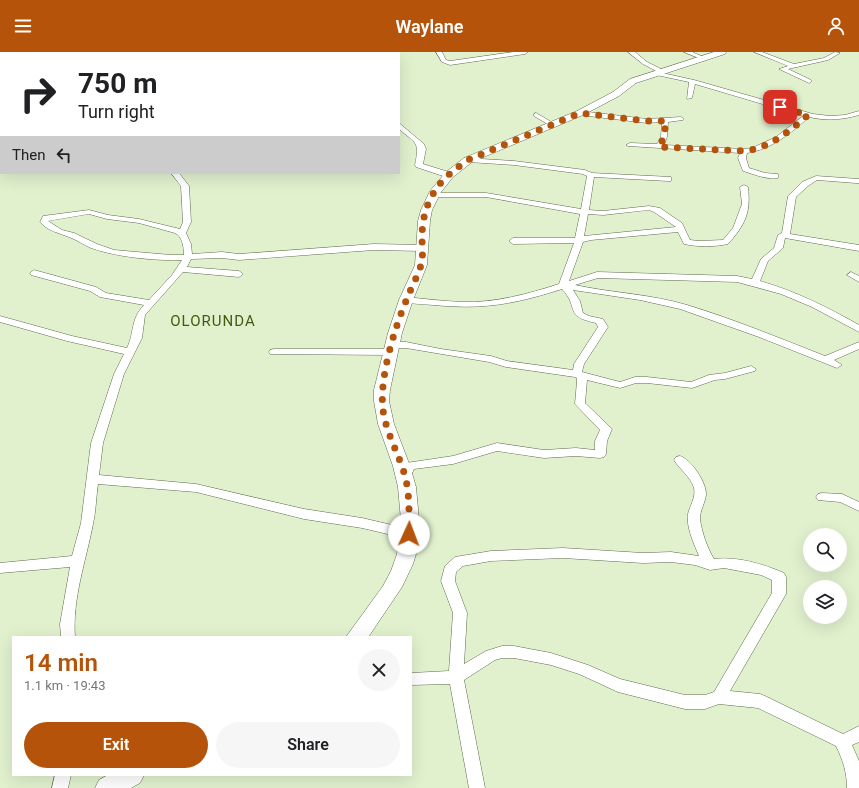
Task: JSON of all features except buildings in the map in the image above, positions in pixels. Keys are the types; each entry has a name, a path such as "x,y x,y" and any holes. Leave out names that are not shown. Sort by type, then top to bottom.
{"street":[{"path":"439,52 446,62 450,63 525,52"},
{"path":"631,52 658,72 685,79 694,79 808,115 829,118 847,117 859,113"},
{"path":"687,52 703,58"},
{"path":"357,636 388,593 404,564 409,534 410,510 405,477 392,444 383,412 382,391 391,349 406,300 422,260 424,213 432,195 443,180 468,160 580,113 616,94 633,81 722,52"},
{"path":"758,52 793,66"},
{"path":"809,81 782,69 826,58 837,53"},
{"path":"689,98 694,79"},
{"path":"580,113 647,121 680,119"},
{"path":"536,115 553,125"},
{"path":"630,146 744,151 754,150 785,134 808,115"},
{"path":"659,147 664,137 666,121"},
{"path":"400,126 420,144 422,149 419,165 449,175"},
{"path":"744,151 742,158 746,169 764,175 774,176"},
{"path":"468,160 514,163 585,172 591,175 668,179"},
{"path":"176,174 185,186 187,222 182,232"},
{"path":"563,285 579,240 591,175"},
{"path":"786,235 792,196 800,188 816,178 856,181"},
{"path":"432,195 486,195 556,208 603,213 649,208 658,210 674,221 681,229 687,242 690,243 725,242 737,229 746,204 744,187"},
{"path":"68,636 67,624 77,561 87,523 97,444 108,407 119,374 138,338 139,319 141,314 181,269 188,256 186,240 182,232 139,221 107,217 89,212 46,218 44,222 59,232 72,235 94,246 113,252 171,258 188,256 222,255 239,257 374,247 422,248"},
{"path":"513,241 579,240 591,237 681,229"},
{"path":"755,282 767,257 777,250 782,235 859,248"},
{"path":"181,269 240,274"},
{"path":"34,273 89,288 103,295 150,303"},
{"path":"406,300 474,305 527,297 597,275 737,279 755,282 796,296 857,324"},
{"path":"563,285 640,297 683,306 748,329 836,365"},
{"path":"405,477 410,466 453,460 497,447 544,454 576,452 600,454 601,441 606,429 580,404 582,381 579,375 579,364 603,327 600,321 586,318 579,314 576,300 570,291 563,285"},
{"path":"0,319 70,339 130,352"},
{"path":"274,352 391,349 406,345 441,352 491,359 506,364 579,375 620,385 635,380 647,380 692,385 712,377 725,376 751,369"},
{"path":"825,360 859,345"},
{"path":"680,460 691,472 698,486 700,496 693,517 702,550 710,565"},
{"path":"93,479 196,488 304,514 362,523 409,534"},
{"path":"822,497 842,498 859,507"},
{"path":"477,788 456,677 460,613 448,581 450,570 454,564 460,561 491,556 563,553 643,558 671,557 696,560 710,565 724,563 755,569 779,577 779,594 719,697"},
{"path":"0,568 77,561"},
{"path":"412,679 456,677 491,655 502,652 514,652 551,659 577,667 618,686 685,702 705,702 719,697 760,701 842,741 850,757 855,777 855,788"},
{"path":"842,741 856,736 859,733"},
{"path":"60,788 63,776"},
{"path":"107,788 130,776"}],"district":[{"name":"OLORUNDA","path":"213,321"}],"route":[{"path":"409,534 410,510 405,477 392,444 383,412 382,391 400,316 422,260 424,213 432,195 443,180 456,168 468,160 580,113 647,121 666,121 664,137 659,147 744,151 754,150 785,134 808,115 780,107"}]}
